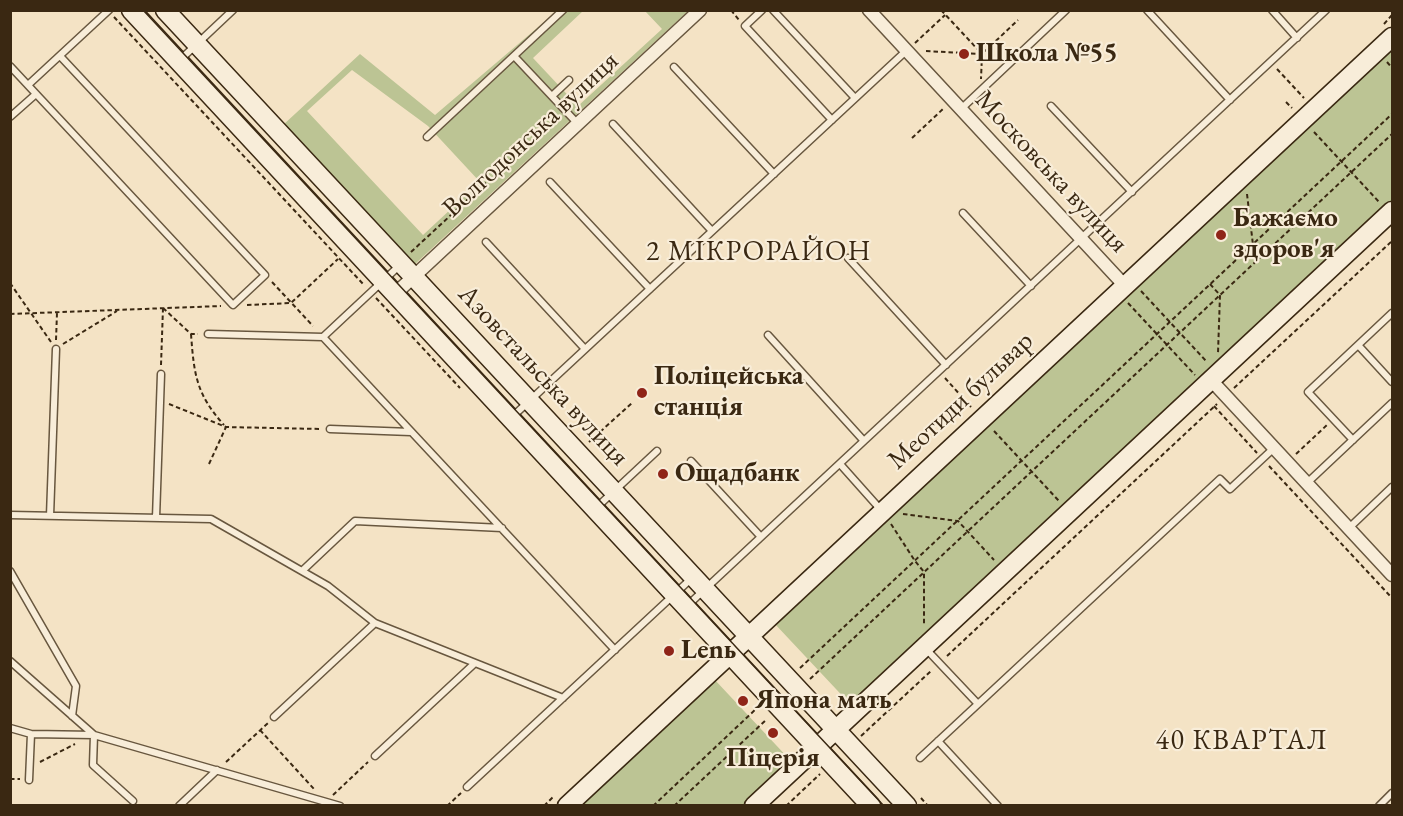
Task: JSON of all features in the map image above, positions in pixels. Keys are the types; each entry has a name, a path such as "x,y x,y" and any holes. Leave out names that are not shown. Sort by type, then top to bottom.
{"street":[{"name":"Азовстальська вулиця","path":"131,10 168,24 197,45 409,264 529,401 907,806"},
{"name":"Волгодонська вулиця","path":"381,288 578,124 700,10"},
{"name":"Московська вулиця","path":"869,10 1124,286"},
{"name":"Азовстальська вулиця","path":"168,24 178,62 381,288 510,418 871,806"},
{"name":"Меотиди бульвар","path":"567,806 1392,37"},
{"path":"754,806 1391,212"},
{"path":"1211,380 1392,575"}],"lane":[{"path":"178,62 233,10"},
{"path":"427,137 563,10"},
{"path":"762,10 745,26 832,120"},
{"path":"773,10 855,99"},
{"path":"957,105 980,91 1066,10"},
{"path":"1147,10 1230,100"},
{"path":"1272,10 1297,38"},
{"path":"467,787 615,650 761,537 1326,10"},
{"path":"28,85 109,11"},
{"path":"510,418 906,51"},
{"path":"10,66 233,305 266,276 60,56"},
{"path":"514,56 578,124"},
{"path":"674,67 774,174"},
{"path":"552,96 569,80"},
{"path":"10,117 36,93"},
{"path":"1052,106 1132,192"},
{"path":"613,124 712,231"},
{"path":"550,182 650,289"},
{"path":"963,213 1030,286"},
{"path":"486,242 585,349"},
{"path":"848,258 946,365"},
{"path":"208,334 323,337 409,264"},
{"path":"1353,440 1308,392 1392,313"},
{"path":"768,335 864,441"},
{"path":"323,337 615,650"},
{"path":"1358,345 1392,382"},
{"path":"50,516 56,349"},
{"path":"156,518 161,374"},
{"path":"1307,483 1392,403"},
{"path":"330,429 411,432"},
{"path":"920,758 1220,478 1230,489 1275,448"},
{"path":"595,509 657,451"},
{"path":"691,461 761,537"},
{"path":"840,464 882,512"},
{"path":"1349,528 1392,487"},
{"path":"10,515 211,519 328,586 375,623 563,698"},
{"path":"302,571 355,521 502,528"},
{"path":"10,571 76,686 72,716"},
{"path":"680,601 699,583"},
{"path":"274,717 375,623"},
{"path":"924,647 978,704"},
{"path":"10,661 94,735"},
{"path":"375,756 475,663"},
{"path":"10,728 31,734 94,735 340,806"},
{"path":"29,780 31,734"},
{"path":"94,735 93,765 134,801"},
{"path":"938,741 998,806"},
{"path":"179,806 217,770"},
{"path":"1379,806 1392,793"}],"path":[{"path":"941,10 981,54 980,91"},
{"path":"109,11 339,258 381,288"},
{"path":"906,51 945,15"},
{"path":"906,51 981,54 1018,20"},
{"path":"1270,63 1304,98"},
{"path":"1286,102 1391,212"},
{"path":"912,138 957,105"},
{"path":"409,264 565,110"},
{"path":"800,669 1392,114"},
{"path":"810,679 1392,134"},
{"path":"1245,174 1253,245 1263,255"},
{"path":"862,735 1392,241"},
{"path":"10,314 291,303 339,258"},
{"path":"266,276 323,337"},
{"path":"10,283 56,349"},
{"path":"1210,284 1220,295 1211,380"},
{"path":"1124,286 1170,322 1180,333 1211,380"},
{"path":"1124,286 1167,345 1211,380"},
{"path":"161,374 163,308"},
{"path":"163,308 191,334 193,363 200,392 211,411 226,427"},
{"path":"56,349 119,310"},
{"path":"56,349 57,312"},
{"path":"160,400 226,427 330,429"},
{"path":"589,442 633,402"},
{"path":"1214,406 1392,598"},
{"path":"1294,456 1334,419"},
{"path":"209,464 226,427"},
{"path":"1022,461 1070,512"},
{"path":"882,512 957,521 967,532"},
{"path":"882,512 924,572 924,647"},
{"path":"653,806 758,708"},
{"path":"217,770 274,717"},
{"path":"674,806 767,719"},
{"path":"260,730 324,803 375,756"},
{"path":"30,767 94,735"},
{"path":"786,806 819,774"},
{"path":"447,806 467,787"}],"green space":[{"path":"557,11 583,11 533,58 578,106 662,29 645,11 688,11 414,265 283,125 360,54 435,115","holes":["352,70 428,126 480,182 423,235 307,111"]},
{"path":"1392,47 1392,200 851,705 774,623"},
{"path":"714,679 791,761 743,805 578,806"}],"tram line":[{"path":"143,10 884,806"}],"place":[{"name":"Школа №55","path":"964,54"},
{"name":"Бажаємо здоров'я","path":"1221,235"},
{"name":"Поліцейська станція","path":"642,393"},
{"name":"Ощадбанк","path":"663,474"},
{"name":"Lenь","path":"669,651"},
{"name":"Япона мать","path":"743,701"},
{"name":"Піцерія","path":"773,733"}],"district":[{"name":"2 МІКРОРАЙОН","path":"759,252"},
{"name":"40 КВАРТАЛ","path":"1242,741"}]}
